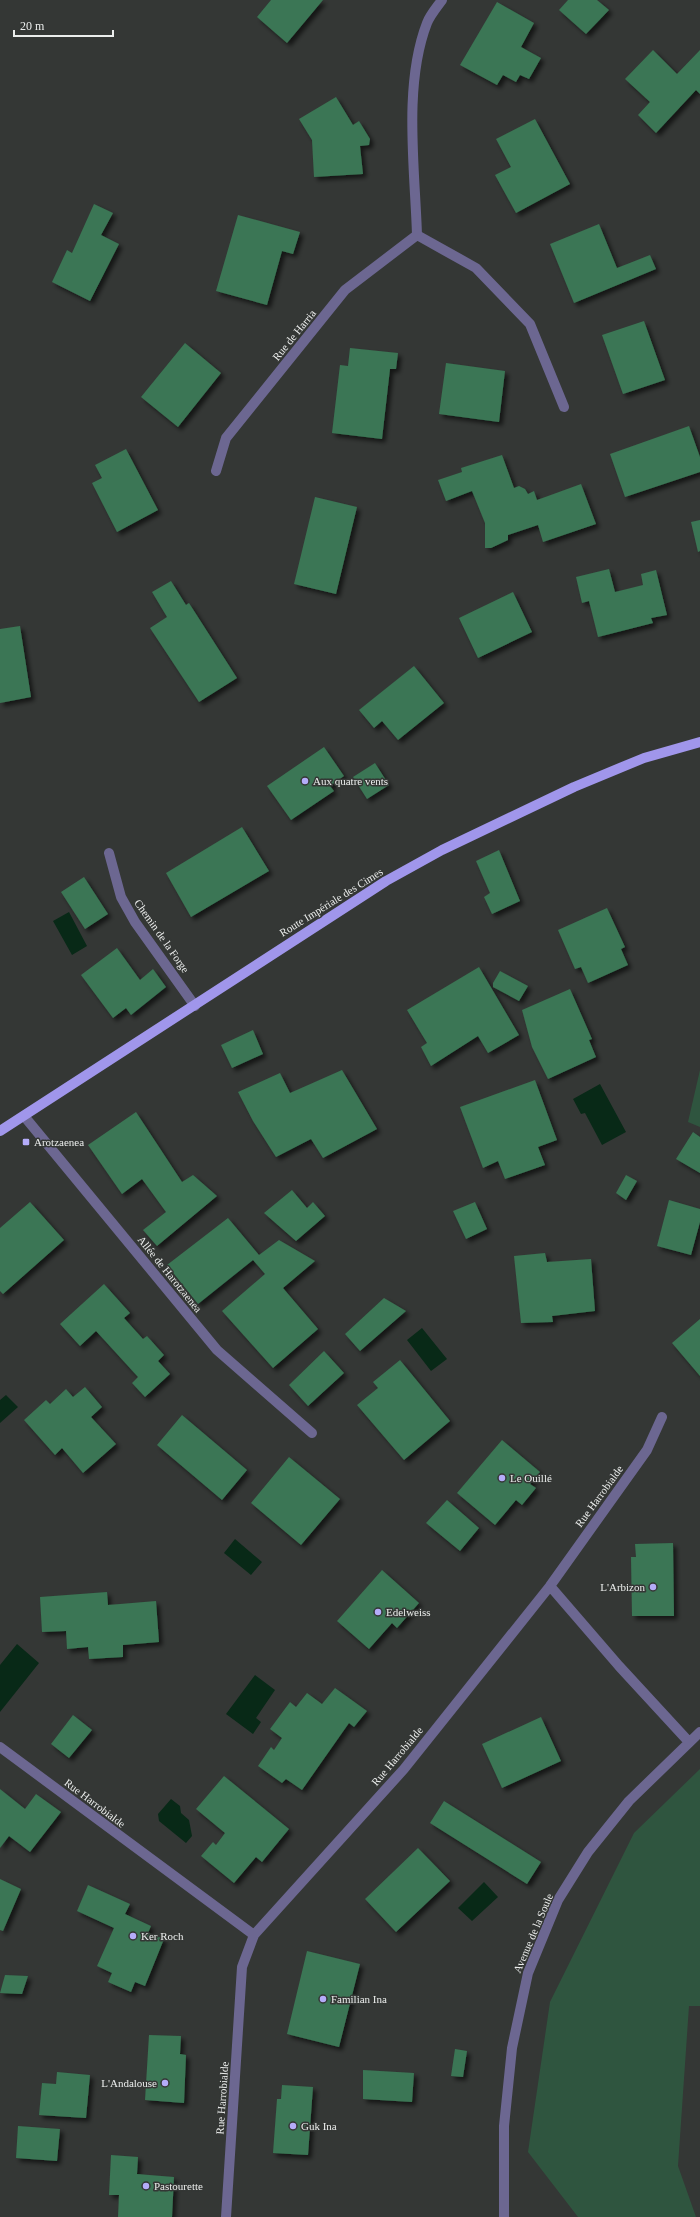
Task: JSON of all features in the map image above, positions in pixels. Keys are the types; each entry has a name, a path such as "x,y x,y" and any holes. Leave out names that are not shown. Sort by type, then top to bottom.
{"main road":[{"name":"Route Impériale des Cimes","path":"0,1131 386,881 442,850 574,787 644,758 700,742"}],"street":[{"path":"442,0 428,22 416,61 412,97 417,235 476,268 530,324 564,407"},
{"name":"Rue de Harria","path":"216,471 226,438 345,290 417,235"},
{"name":"Chemin de la Forge","path":"109,853 121,897 135,922 195,1006"},
{"name":"Allée de Harotzaenea","path":"24,1116 217,1350 312,1433"},
{"name":"Rue Harrobialde","path":"226,2217 242,1967 254,1935 404,1769 550,1586 647,1450 662,1417"},
{"path":"550,1586 619,1666 689,1742"},
{"name":"Avenue de la Soule","path":"504,2217 504,2126 512,2048 528,1973 558,1900 588,1852 629,1801 700,1732"},
{"name":"Rue Harrobialde","path":"0,1747 254,1935"}],"shaded area":[{"path":"69,912 87,946 72,955 53,921"},
{"path":"700,1070 700,1127 688,1122"},
{"path":"600,1084 626,1132 602,1145 585,1113 581,1114 573,1099"},
{"path":"422,1328 447,1359 431,1371 407,1340"},
{"path":"6,1395 18,1407 0,1423 0,1400"},
{"path":"235,1539 262,1562 251,1575 224,1553"},
{"path":"17,1644 39,1663 0,1712 0,1665"},
{"path":"255,1675 275,1690 256,1718 261,1722 253,1734 226,1714"},
{"path":"700,1769 700,2006 689,2006 678,2166 696,2217 578,2217 528,2152 550,2002 634,1833"},
{"path":"171,1799 180,1806 181,1813 189,1820 192,1836 186,1843 159,1821 158,1814"},
{"path":"484,1882 498,1897 472,1921 458,1908"}],"building":[{"path":"271,0 323,0 287,43 257,17"},
{"path":"568,0 597,0 609,10 586,34 559,10"},
{"path":"497,2 534,23 521,47 541,58 529,79 520,75 516,82 503,75 497,85 460,65"},
{"path":"653,50 677,74 700,50 700,94 696,90 656,133 638,115 650,102 625,79"},
{"path":"336,97 353,125 359,121 370,139 369,145 360,146 363,174 314,177 312,140 299,119"},
{"path":"535,119 570,184 516,213 495,175 511,167 496,139"},
{"path":"94,204 113,213 101,235 119,244 90,301 52,282 67,250 72,253"},
{"path":"238,215 300,232 293,254 282,251 267,305 216,291"},
{"path":"599,224 617,268 650,255 656,269 574,303 550,244"},
{"path":"644,321 665,380 623,394 602,335"},
{"path":"185,343 221,373 178,427 141,397"},
{"path":"350,348 398,353 396,369 390,369 382,439 332,433 340,365 348,366"},
{"path":"446,363 505,371 499,422 439,414"},
{"path":"689,426 700,457 700,472 625,497 610,454"},
{"path":"126,449 158,510 117,532 92,483 102,478 95,465"},
{"path":"502,455 514,488 519,486 525,489 528,494 534,491 537,500 581,484 596,524 543,542 538,525 508,535 508,540 491,548 485,548 485,523 472,491 446,501 438,480 462,472 461,468"},
{"path":"315,497 357,507 336,594 294,584"},
{"path":"700,520 700,551 698,552 691,522"},
{"path":"609,569 615,592 643,585 641,574 656,570 667,615 651,618 653,623 598,637 589,601 582,603 576,577"},
{"path":"171,581 186,605 189,603 237,678 199,702 150,628 167,617 152,592"},
{"path":"513,592 532,632 478,658 459,618"},
{"path":"20,626 31,697 0,703 0,629"},
{"path":"414,666 444,703 398,740 382,721 374,728 359,710"},
{"name":"Aux quatre vents","path":"324,747 344,776 330,786 334,791 291,820 267,786"},
{"path":"375,763 389,785 367,799 353,777"},
{"path":"242,827 269,871 191,917 166,873"},
{"path":"499,850 520,901 492,914 484,897 490,893 476,861"},
{"path":"84,877 108,914 85,929 61,892"},
{"path":"607,908 625,947 621,949 628,965 588,983 581,967 575,969 558,930"},
{"path":"117,948 140,980 153,969 166,987 131,1015 126,1008 113,1018 81,975"},
{"path":"479,967 519,1035 488,1053 478,1036 431,1066 421,1047 427,1043 407,1010"},
{"path":"500,971 528,986 519,1001 493,987 493,983"},
{"path":"570,989 592,1039 589,1040 596,1057 548,1079 532,1047 522,1010"},
{"path":"253,1030 263,1054 232,1068 221,1045"},
{"path":"342,1070 377,1129 323,1158 311,1139 276,1157 253,1121 238,1092 280,1073 290,1093"},
{"path":"535,1080 557,1140 538,1147 545,1165 505,1179 498,1161 483,1168 460,1107"},
{"path":"136,1112 182,1182 193,1175 217,1196 157,1246 143,1230 166,1212 142,1179 122,1194 88,1145"},
{"path":"693,1132 700,1137 700,1173 676,1159"},
{"path":"626,1175 637,1181 626,1200 616,1193"},
{"path":"292,1190 307,1208 313,1202 325,1216 296,1241 264,1213"},
{"path":"669,1200 700,1209 700,1222 691,1255 657,1246"},
{"path":"30,1202 64,1240 3,1294 0,1291 0,1228"},
{"path":"475,1202 487,1229 466,1239 453,1211"},
{"path":"228,1218 259,1255 279,1240 315,1261 283,1288 318,1329 273,1368 222,1311 265,1274 253,1260 198,1304 167,1265"},
{"path":"545,1253 547,1262 591,1259 595,1311 552,1316 553,1322 521,1323 514,1256"},
{"path":"104,1284 130,1313 124,1318 143,1339 147,1336 164,1355 158,1361 170,1374 145,1397 132,1383 138,1377 96,1331 80,1346 60,1324"},
{"path":"384,1298 406,1311 360,1351 345,1334"},
{"path":"700,1319 700,1376 672,1343"},
{"path":"324,1351 344,1373 308,1406 289,1385"},
{"path":"400,1360 450,1421 404,1460 357,1405 378,1388 373,1382"},
{"path":"85,1387 102,1407 91,1417 116,1444 83,1473 62,1448 55,1455 24,1420 46,1400 50,1404 66,1389 73,1397"},
{"path":"182,1415 247,1470 222,1500 157,1445"},
{"name":"Le Ouillé","path":"502,1440 540,1472 530,1484 536,1488 522,1505 516,1500 495,1525 457,1493"},
{"path":"289,1457 340,1499 301,1545 251,1503"},
{"path":"447,1500 479,1528 460,1551 426,1523"},
{"name":"L'Arbizon","path":"673,1543 674,1616 632,1616 631,1557 636,1557 635,1544"},
{"name":"Edelweiss","path":"382,1570 419,1603 397,1628 392,1623 369,1649 337,1621"},
{"path":"107,1592 108,1605 156,1601 159,1642 123,1645 123,1657 89,1659 88,1647 67,1649 66,1631 42,1632 40,1597"},
{"path":"335,1688 367,1711 354,1727 349,1723 302,1790 286,1779 282,1783 258,1766 271,1747 274,1750 282,1738 270,1729 290,1702 296,1707 307,1693 322,1704"},
{"path":"73,1715 92,1730 69,1758 51,1744"},
{"path":"541,1717 561,1761 502,1788 482,1744"},
{"path":"224,1776 289,1829 262,1862 256,1857 234,1883 201,1856 213,1842 216,1845 225,1833 196,1809"},
{"path":"0,1789 25,1809 36,1794 61,1812 30,1852 9,1836 0,1848"},
{"path":"444,1801 541,1862 527,1884 430,1823"},
{"path":"418,1848 450,1881 396,1932 365,1899"},
{"path":"0,1879 21,1889 3,1931 0,1930"},
{"name":"Ker Roch","path":"88,1885 130,1904 125,1914 151,1926 148,1933 164,1939 145,1986 135,1982 131,1992 108,1982 112,1973 97,1966 114,1928 77,1911"},
{"name":"Familian Ina","path":"307,1951 360,1964 339,2047 287,2034"},
{"path":"5,1975 28,1976 22,1994 0,1993"},
{"name":"L'Andalouse","path":"149,2035 181,2036 180,2054 186,2055 184,2103 145,2100"},
{"path":"455,2049 467,2051 463,2077 451,2076"},
{"path":"363,2070 414,2073 412,2102 363,2099"},
{"path":"57,2072 90,2075 86,2118 39,2115 42,2083 56,2084"},
{"name":"Guk Ina","path":"282,2085 313,2087 308,2155 273,2153 277,2099 281,2099"},
{"path":"18,2126 60,2129 57,2161 16,2158"},
{"name":"Pastourette","path":"111,2155 138,2157 137,2174 174,2177 172,2217 118,2217 119,2195 109,2195"}],"place":[{"name":"Aux quatre vents","path":"305,781"},
{"name":"Arotzaenea","path":"26,1142"},
{"name":"Le Ouillé","path":"502,1478"},
{"name":"L'Arbizon","path":"653,1587"},
{"name":"Edelweiss","path":"378,1612"},
{"name":"Ker Roch","path":"133,1936"},
{"name":"Familian Ina","path":"323,1999"},
{"name":"L'Andalouse","path":"165,2083"},
{"name":"Guk Ina","path":"293,2126"},
{"name":"Pastourette","path":"146,2186"}]}
